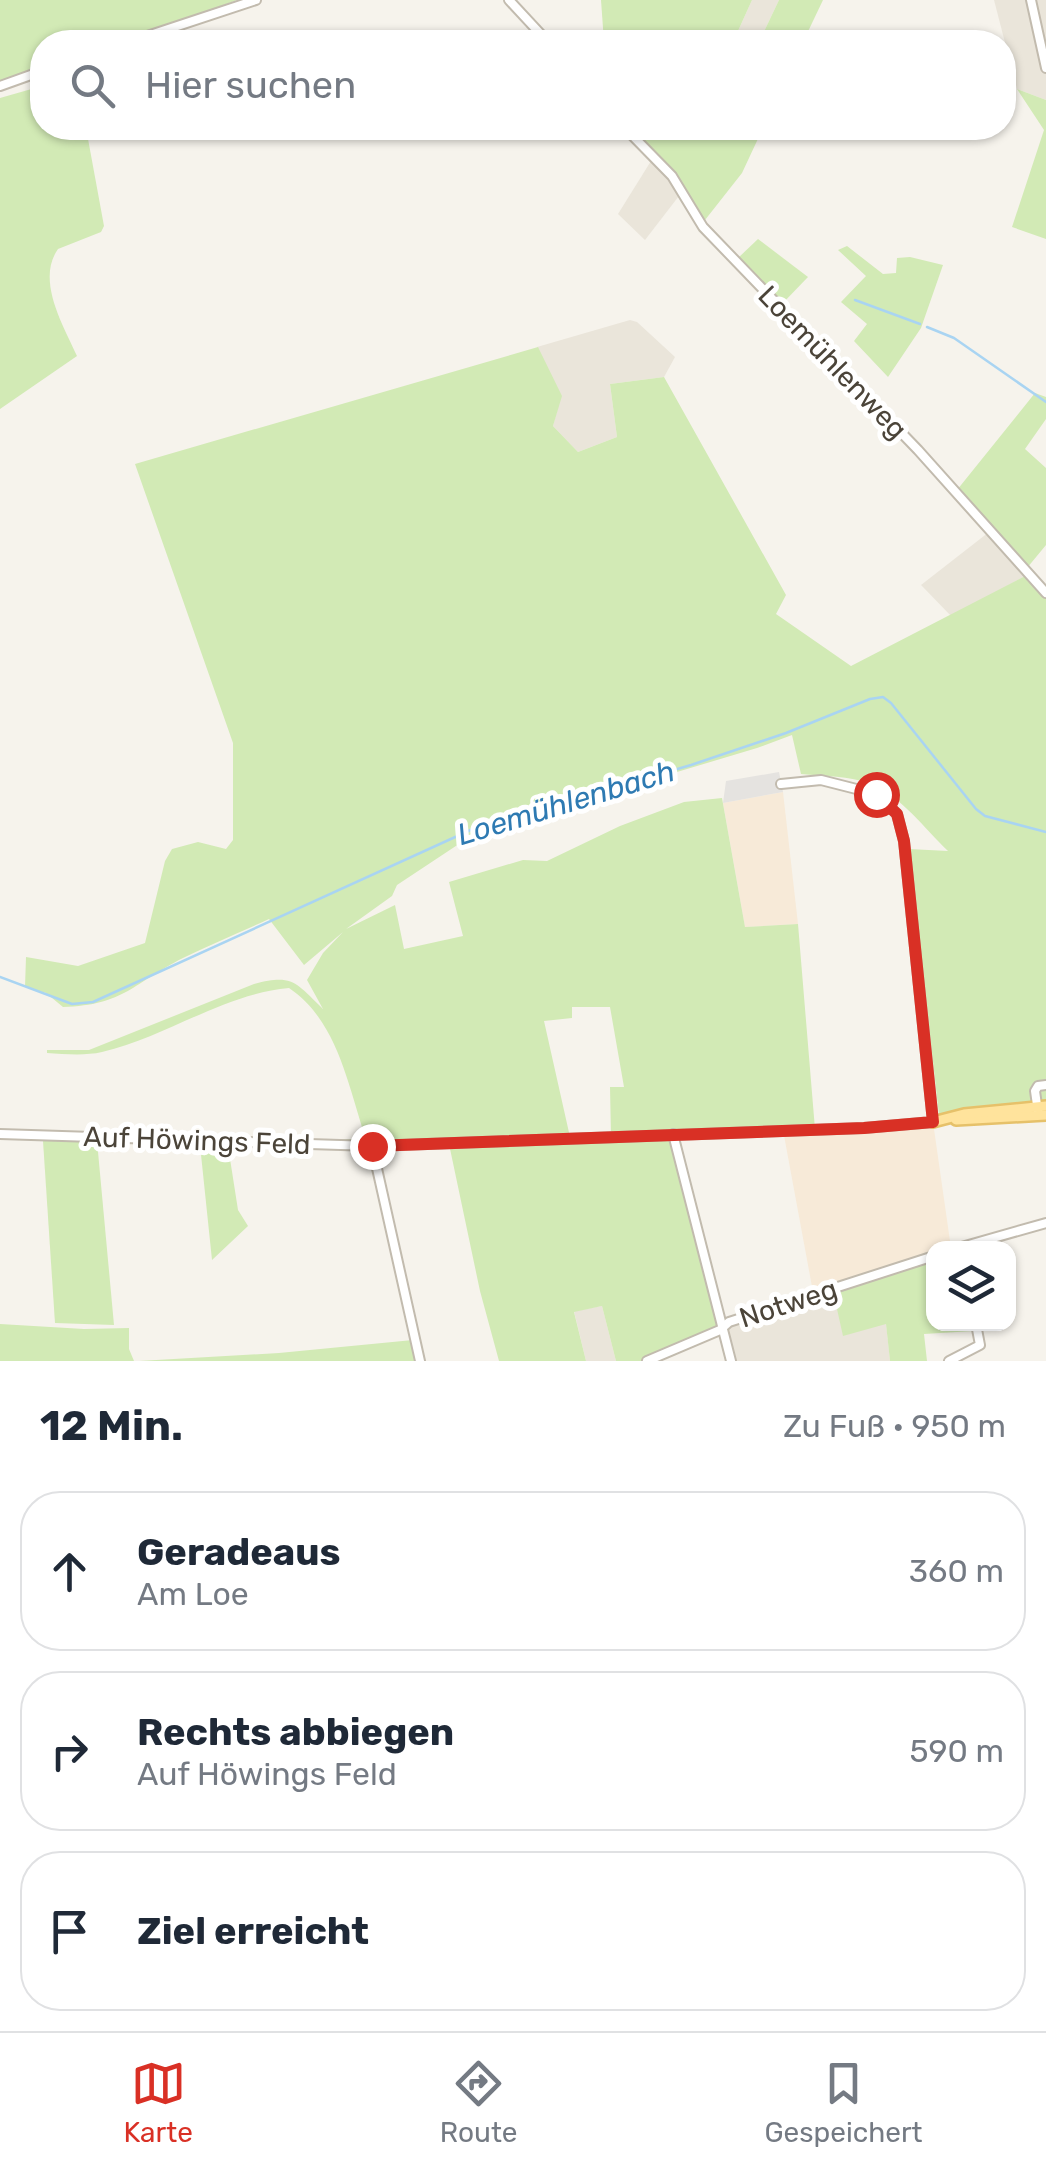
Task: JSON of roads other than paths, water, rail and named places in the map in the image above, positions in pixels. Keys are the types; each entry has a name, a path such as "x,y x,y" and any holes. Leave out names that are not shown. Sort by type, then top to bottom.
{"main road":[{"name":"Auf Höwings Feld","path":"933,1122 1042,1111"}],"street":[{"path":"165,30 256,0"},
{"path":"509,0 537,30"},
{"path":"1030,0 1046,68"},
{"path":"0,86 30,75"},
{"name":"Loemühlenweg","path":"637,140 672,176 704,227 918,450 1046,592"},
{"path":"780,784 821,780 876,794 897,814 904,841 933,1122"},
{"path":"1042,1111 1036,1088 1046,1085"},
{"name":"Auf Höwings Feld","path":"0,1134 372,1146 933,1122"},
{"path":"673,1134 731,1361"},
{"path":"372,1146 420,1361"},
{"path":"985,1241 1046,1224"},
{"name":"Notweg","path":"648,1361 722,1326 926,1259"},
{"path":"950,1361 980,1345 977,1331"}],"waterway":[{"path":"855,300 920,324"},
{"path":"927,327 954,338 1046,402"},
{"name":"Loemühlenbach","path":"0,977 72,1004 93,1002 475,828 691,765 883,697 976,809 985,816 1046,832"}]}
